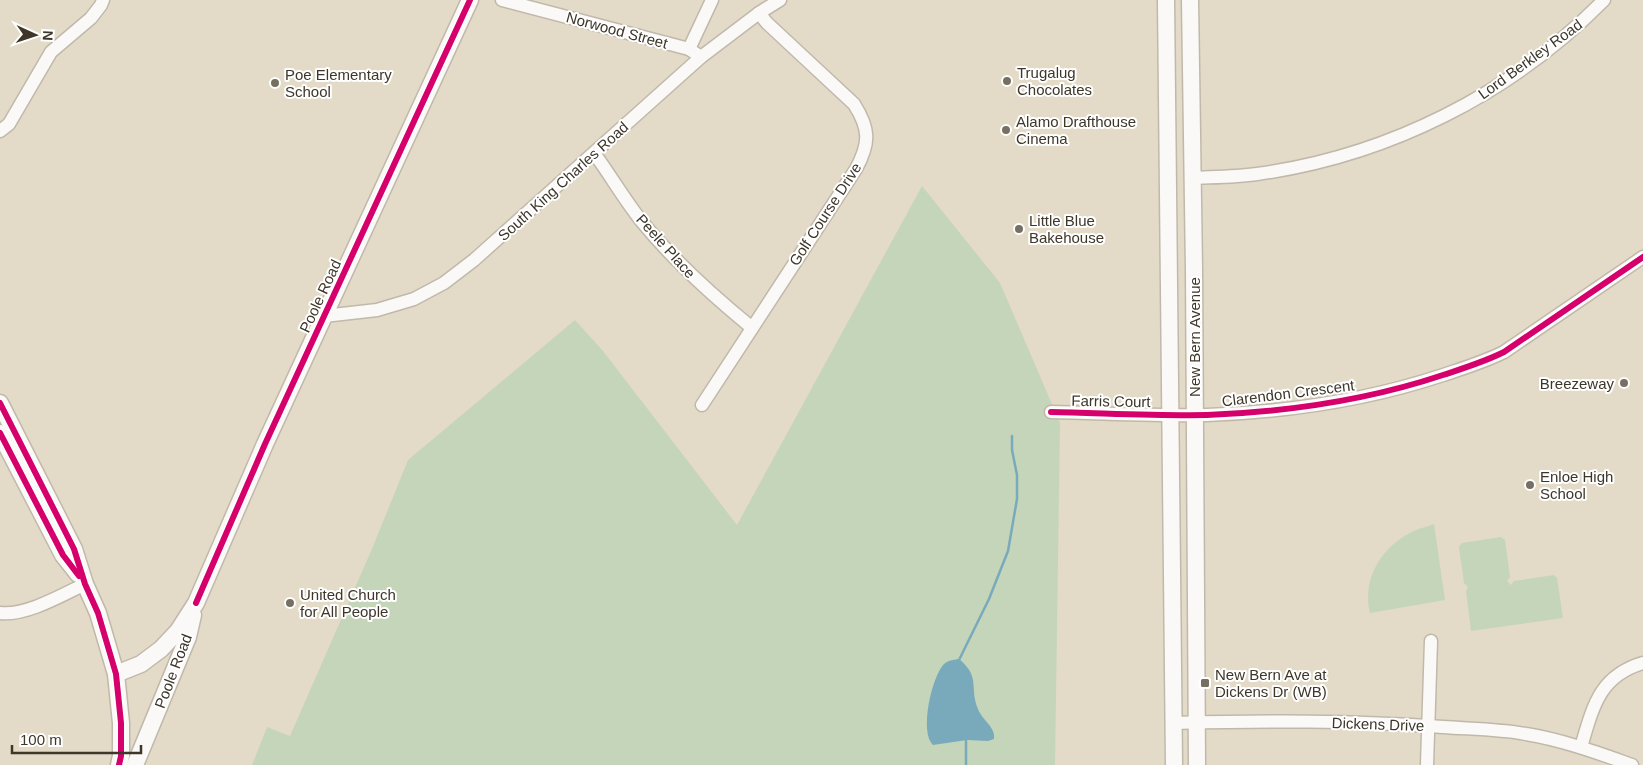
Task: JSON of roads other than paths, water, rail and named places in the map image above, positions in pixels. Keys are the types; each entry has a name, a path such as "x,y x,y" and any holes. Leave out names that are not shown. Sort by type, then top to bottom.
{"main road":[{"name":"Poole Road","path":"116,674 142,664 156,653 178,631 196,603 264,444 470,0"},
{"name":"New Bern Avenue","path":"1166,0 1172,723 1174,765"},
{"name":"New Bern Avenue","path":"1188,0 1194,270 1197,765"},
{"path":"1168,102 1178,165 1187,176 1192,178"},
{"path":"1169,184 1176,187 1186,204 1189,256 1194,270"},
{"path":"0,403 74,549 85,584 98,613 116,674 121,723 121,756 119,765"},
{"path":"0,433 63,555 85,584"},
{"name":"Poole Road","path":"135,765 188,637 196,603"}],"street":[{"path":"0,131 9,124 51,52 91,18 103,0"},
{"name":"Norwood Street","path":"502,0 689,48 702,57"},
{"path":"689,48 712,0"},
{"name":"South King Charles Road","path":"324,316 377,310 414,298 444,283 474,260 702,57 759,13 780,0"},
{"name":"Lord Berkley Road","path":"1192,178 1256,174 1296,167 1356,152 1422,127 1477,98 1515,74 1585,19 1604,0"},
{"name":"Golf Course Drive","path":"702,405 856,169 865,152 866,131 861,116 854,104 766,23 759,13"},
{"name":"Peele Place","path":"594,153 643,222 684,268 716,298 752,327"},
{"name":"Clarendon Crescent","path":"1170,414 1194,415 1268,410 1346,400 1411,385 1484,361 1504,352 1525,339 1643,257"},
{"name":"Farris Court","path":"1051,412 1170,414"},
{"path":"0,613 8,614 37,606 85,584"},
{"path":"1427,765 1431,640"},
{"path":"1581,747 1599,694 1619,674 1630,667 1643,663"},
{"name":"Dickens Drive","path":"1172,723 1368,722 1488,729 1527,734 1581,747 1632,765"}],"water":[{"path":"959,659 970,671 978,709 991,727 994,739 988,741 967,740 933,745 927,729 927,717 935,680 944,664"}],"waterway":[{"path":"959,660 989,599 1008,551 1017,499 1017,475 1012,450 1012,436"},
{"path":"966,738 966,765"}],"place":[{"name":"Trugalug Chocolates","path":"1007,81"},
{"name":"Poe Elementary School","path":"275,83"},
{"name":"Alamo Drafthouse Cinema","path":"1006,130"},
{"name":"Little Blue Bakehouse","path":"1019,229"},
{"name":"Breezeway","path":"1624,383"},
{"name":"Enloe High School","path":"1530,485"},
{"name":"United Church for All People","path":"290,603"},
{"name":"New Bern Ave at Dickens Dr (WB)","path":"1205,683"}]}
